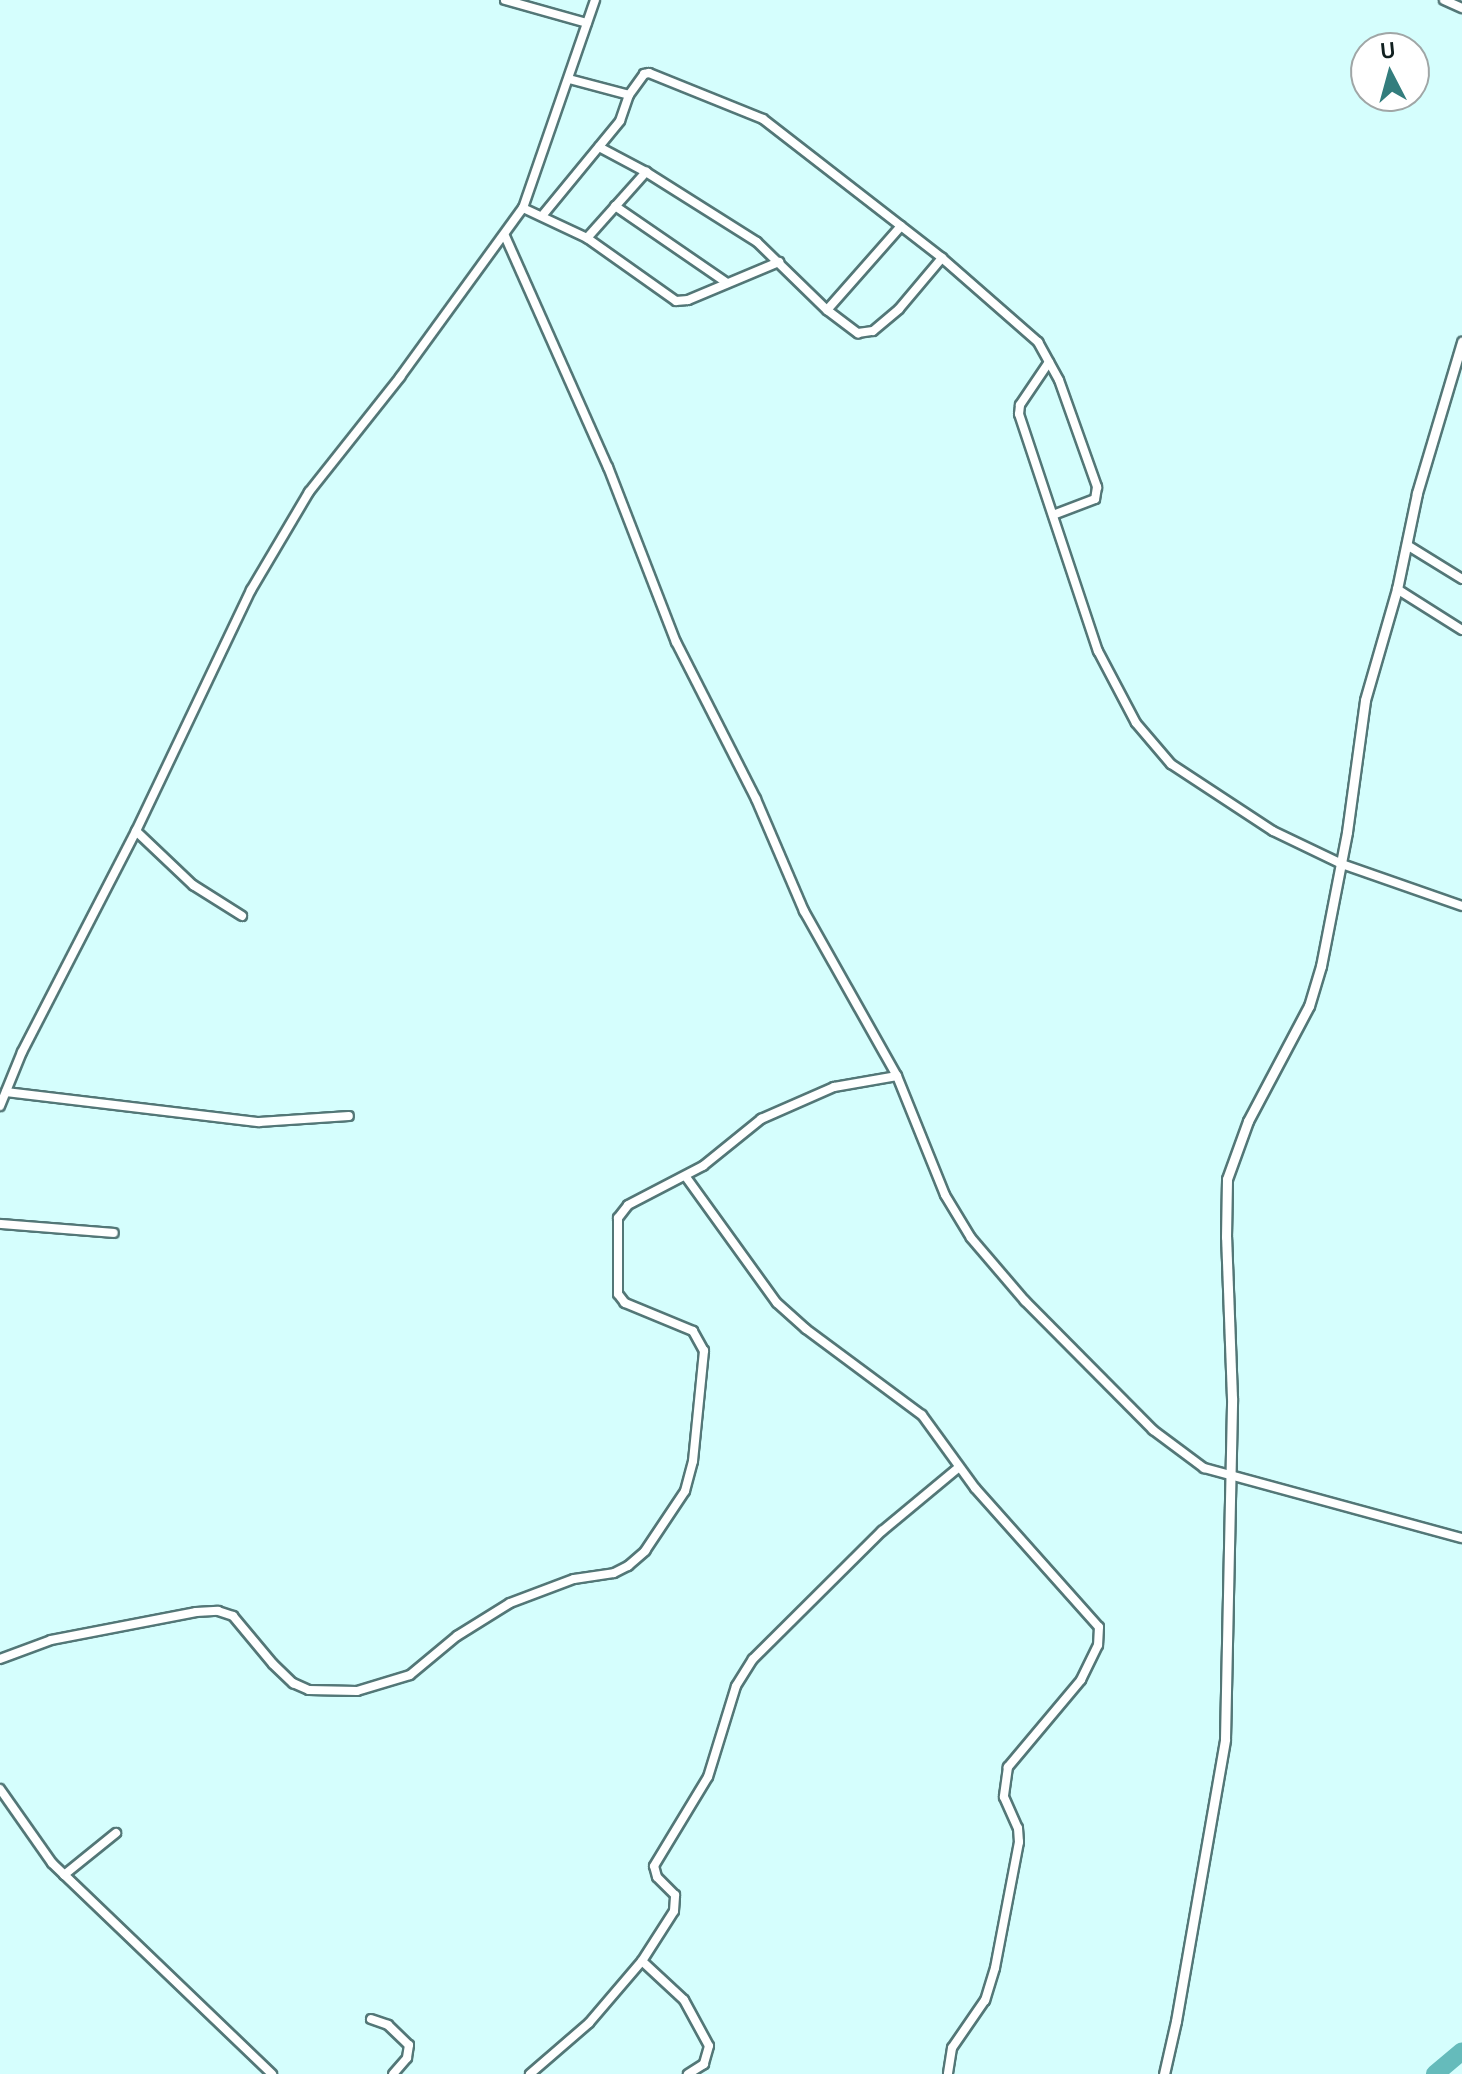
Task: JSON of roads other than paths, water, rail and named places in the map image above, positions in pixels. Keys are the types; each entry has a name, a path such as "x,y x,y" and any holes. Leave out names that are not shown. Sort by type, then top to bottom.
{"street":[{"path":"505,0 587,23"},
{"path":"0,1106 247,598 309,492 505,236 523,208 595,0"},
{"path":"1444,0 1462,8"},
{"path":"542,216 623,116 629,95 641,75 649,73 754,114 942,258 1038,342 1049,362 1097,487 1095,499 1053,515"},
{"path":"569,79 629,95"},
{"path":"599,147 729,223 779,262 827,310 858,333 869,333 899,309 942,258"},
{"path":"587,238 646,172"},
{"path":"615,206 727,283"},
{"path":"523,208 587,238 676,301 688,300 779,262"},
{"path":"827,310 901,226"},
{"path":"505,236 608,467 676,642 756,799 804,911 897,1076 945,1195 993,1267 1153,1430 1204,1468 1461,1540"},
{"path":"1164,2074 1225,1739 1232,1398 1227,1179 1248,1121 1309,1006 1342,864 1365,700 1397,589 1417,493 1462,342"},
{"path":"1049,362 1020,405 1019,414 1098,651 1136,723 1171,764 1273,831 1342,864 1462,906"},
{"path":"1407,545 1462,579"},
{"path":"1397,589 1462,630"},
{"path":"136,831 193,885 242,916"},
{"path":"0,1659 51,1640 196,1612 218,1611 233,1616 293,1683 309,1690 357,1691 410,1675 457,1636 510,1603 562,1583 614,1573 628,1566 645,1551 685,1491 693,1461 704,1351 693,1331 625,1303 618,1294 616,1227 628,1205 686,1177 761,1119 834,1087 897,1076"},
{"path":"6,1092 259,1122 349,1116"},
{"path":"686,1177 783,1310 914,1407 1013,1532 1096,1620 1099,1636 1081,1680 1008,1767 1004,1797 1018,1828 1019,1842 998,1954 985,2000 952,2048 948,2074"},
{"path":"0,1224 114,1233"},
{"path":"530,2074 589,2023 642,1961 676,1905 675,1895 657,1877 654,1866 708,1777 742,1675 768,1641 882,1531 959,1467"},
{"path":"0,1789 36,1842 64,1875 265,2072"},
{"path":"64,1875 116,1833"},
{"path":"642,1961 678,1993 709,2046 704,2064 688,2074"},
{"path":"371,2019 388,2025 409,2045 407,2058 393,2074"}],"waterway":[{"path":"1435,2074 1462,2051"}]}
